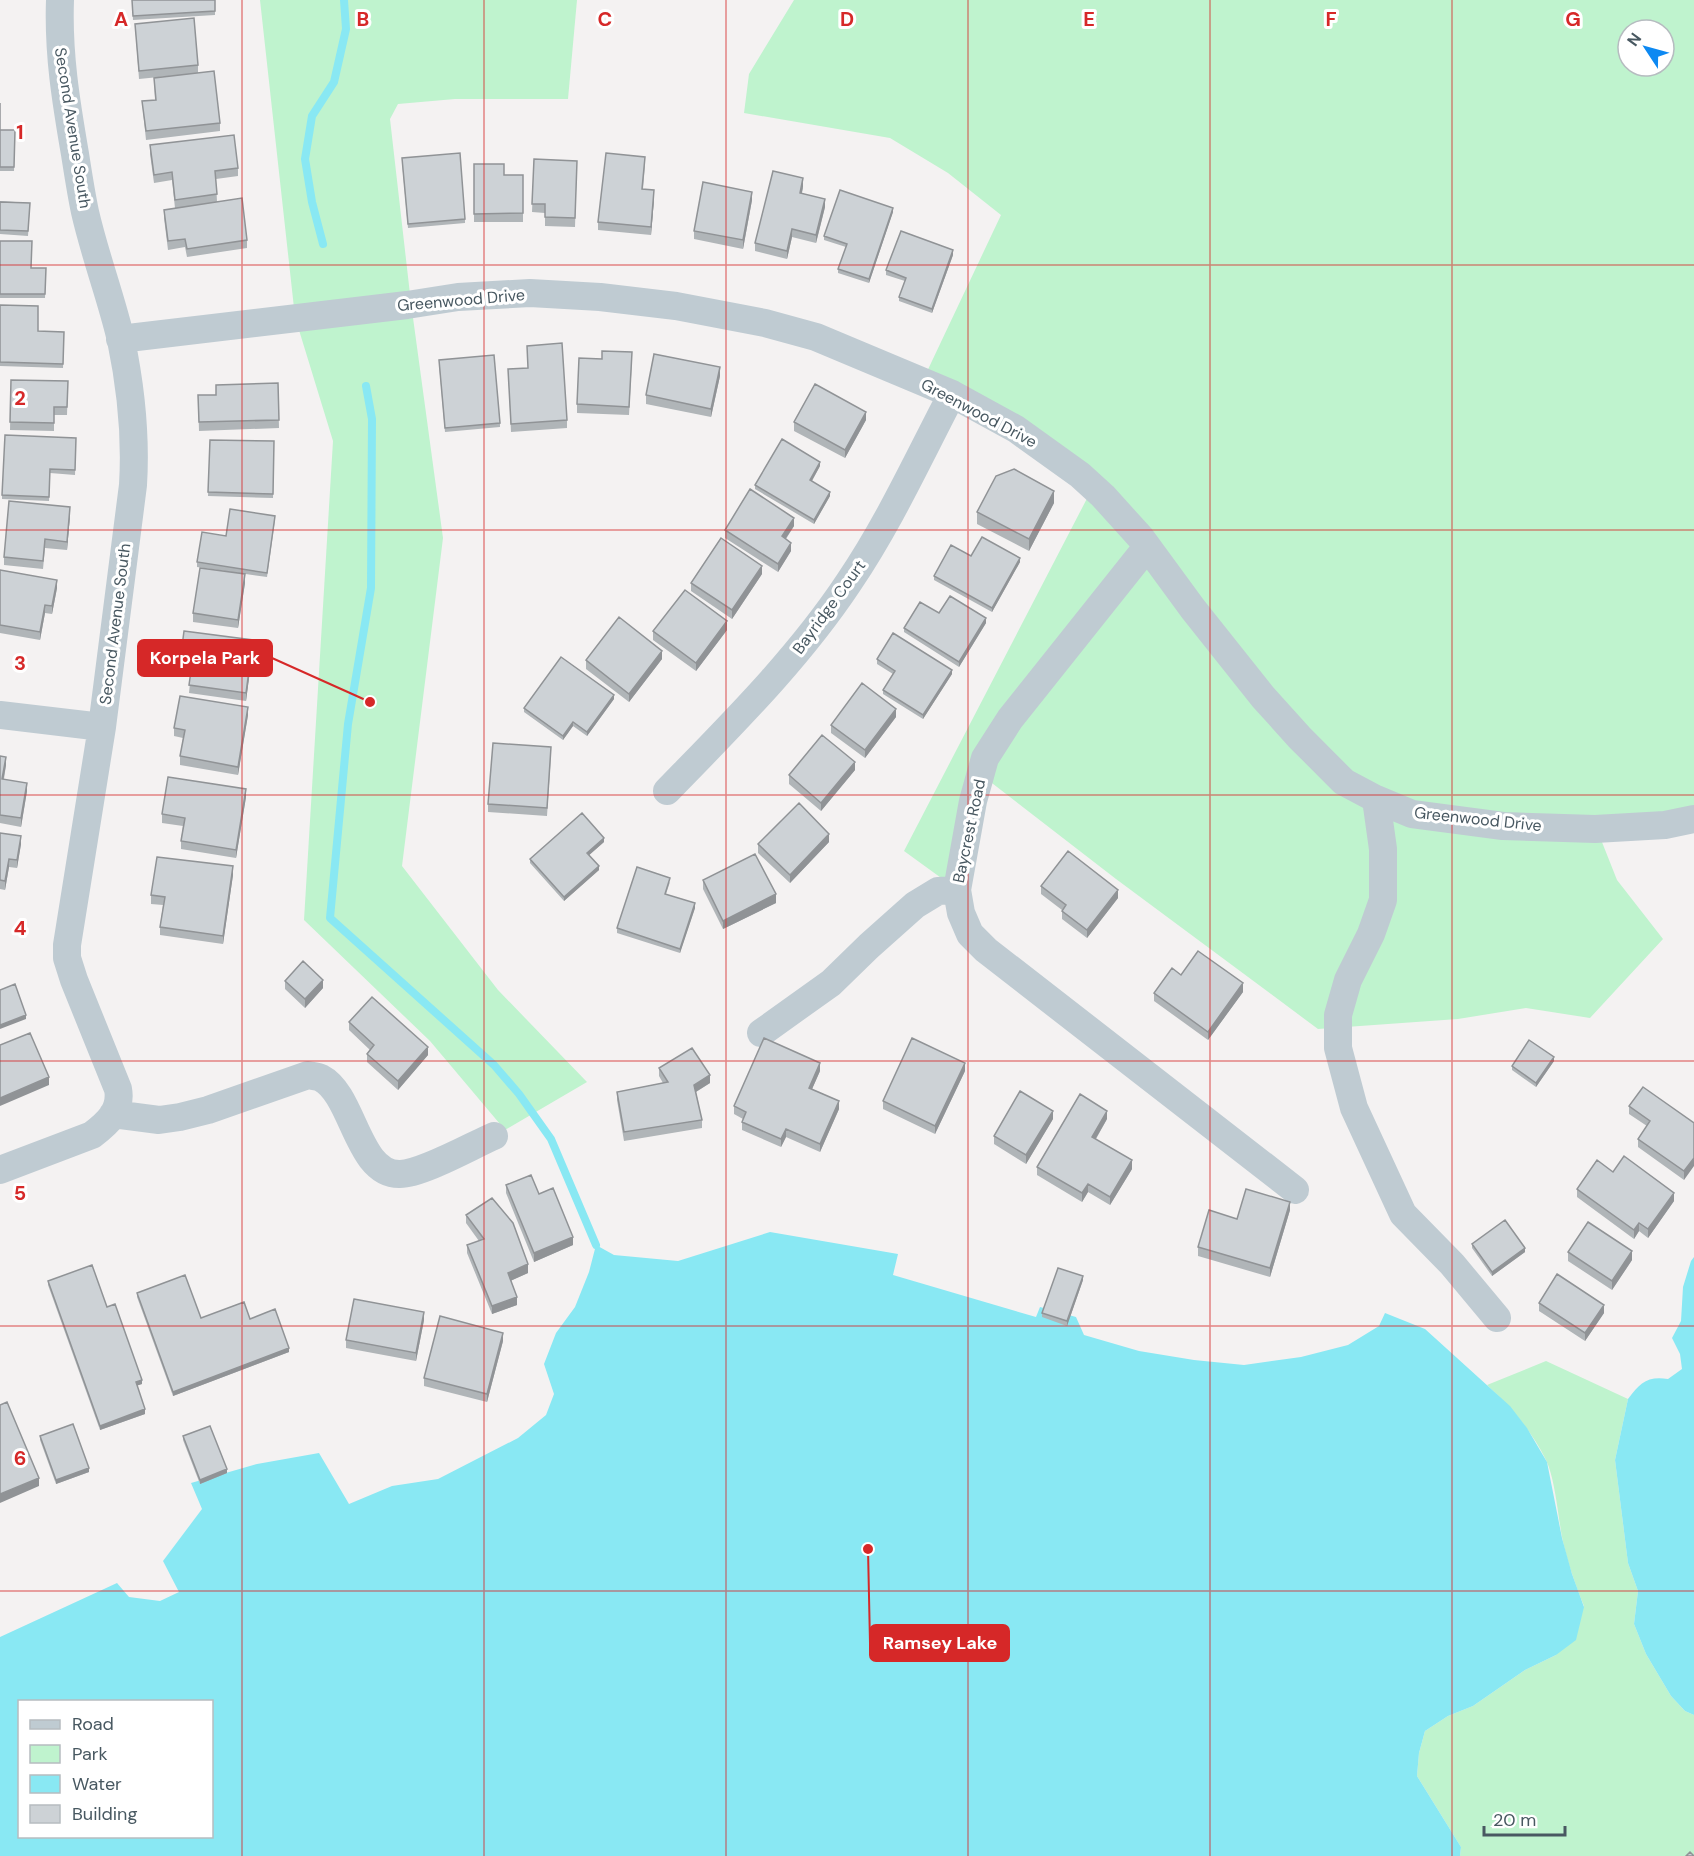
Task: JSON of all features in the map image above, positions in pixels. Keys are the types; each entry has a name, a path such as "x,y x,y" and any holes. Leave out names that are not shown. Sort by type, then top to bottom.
{"street":[{"name":"Second Avenue South","path":"60,0 61,68 83,200 120,339 134,423 133,485 102,727 67,945 67,958 74,980 118,1089 120,1100 113,1114"},
{"name":"Greenwood Drive","path":"120,339 458,297 530,293 600,297 676,306 765,323 806,334 952,394 1016,429 1071,468 1103,496 1147,547 1277,714 1344,782 1412,814 1503,825 1595,829 1665,825 1694,819"},
{"name":"Bayridge Court","path":"667,791 754,702 795,655 849,582 875,540 952,394"},
{"name":"Baycrest Road","path":"1147,547 1010,719 985,758 973,801 957,890 961,914 970,934 986,950 1295,1190"},
{"path":"0,715 102,727"},
{"path":"1376,799 1383,849 1383,900 1371,934 1348,980 1338,1015 1338,1048 1354,1108 1403,1214 1452,1264 1497,1318"},
{"path":"761,1033 831,983 915,905 939,891 957,890"},
{"path":"0,1170 92,1135 105,1125 113,1114 159,1120 180,1117 208,1110 308,1075 320,1077 332,1086 341,1098 366,1151 376,1164 387,1172 398,1174 416,1171 494,1136"}],"green space":[{"path":"260,0 577,0 568,99 455,99 398,104 390,119 411,303 443,538 402,866 498,990 587,1082 505,1130 430,1041 304,920 333,441 295,317"},
{"path":"794,0 1694,0 1694,817 1596,827 1617,880 1663,939 1590,1018 1526,1008 1458,1019 1318,1029 1116,879 979,773 955,888 904,851 1094,485 923,380 1001,215 948,173 890,138 744,113 749,74"},
{"path":"1546,1361 1628,1399 1615,1460 1628,1563 1638,1591 1634,1624 1646,1654 1671,1696 1685,1711 1694,1715 1694,1856 1460,1856 1461,1847 1417,1776 1419,1753 1425,1731 1448,1716 1473,1706 1525,1670 1556,1655 1584,1606 1566,1555 1554,1487 1546,1460 1520,1420 1487,1385"}],"water":[{"path":"770,1232 898,1254 893,1275 1036,1317 1040,1307 1076,1317 1084,1335 1139,1351 1244,1365 1301,1357 1348,1345 1379,1326 1385,1313 1425,1329 1510,1406 1527,1428 1547,1462 1562,1538 1584,1607 1576,1640 1556,1655 1525,1670 1473,1706 1448,1716 1425,1731 1419,1753 1417,1776 1461,1847 1460,1856 0,1856 0,1637 117,1583 129,1597 160,1601 179,1592 163,1561 202,1509 191,1483 257,1464 319,1453 349,1504 392,1486 438,1479 518,1438 546,1415 554,1394 544,1364 556,1333 575,1307 589,1272 596,1245 614,1255 678,1261"},
{"path":"1694,1257 1694,1715 1685,1711 1671,1696 1646,1654 1634,1624 1638,1591 1628,1563 1615,1460 1628,1399 1645,1382 1668,1379 1682,1369 1680,1354 1672,1338 1681,1321 1683,1287"}],"building":[{"path":"132,0 215,0 215,11 133,16"},
{"path":"194,18 198,65 139,71 135,24"},
{"path":"214,71 220,123 146,131 142,101 156,100 154,78"},
{"path":"0,130 15,130 14,167 0,167"},
{"path":"234,135 238,168 215,171 217,194 175,200 172,172 154,175 150,145"},
{"path":"460,153 465,219 408,224 402,158"},
{"path":"606,153 645,157 642,189 654,190 651,227 598,222"},
{"path":"534,159 577,161 575,218 545,217 545,204 532,204"},
{"path":"474,164 504,164 504,175 523,175 523,213 474,214"},
{"path":"773,171 803,178 800,193 825,199 816,235 792,229 787,251 755,243"},
{"path":"703,182 752,192 743,240 694,231"},
{"path":"840,190 893,208 869,279 838,269 847,244 824,236"},
{"path":"242,198 247,240 187,249 185,239 168,241 164,210"},
{"path":"0,202 30,203 28,231 0,230"},
{"path":"901,231 953,250 932,309 899,297 906,278 886,270"},
{"path":"0,241 32,241 31,268 46,268 45,294 0,294"},
{"path":"0,305 38,306 38,331 64,332 63,364 0,362"},
{"path":"562,343 567,420 511,424 508,369 528,368 527,346"},
{"path":"602,351 632,352 629,407 577,404 579,358 602,359"},
{"path":"654,354 720,367 711,409 646,395"},
{"path":"494,355 500,423 445,428 439,360"},
{"path":"11,380 68,381 67,407 54,407 54,423 10,422"},
{"path":"278,383 279,420 199,422 198,395 216,395 216,385"},
{"path":"815,384 866,412 845,450 794,422"},
{"path":"5,435 76,438 75,470 50,469 49,497 2,495"},
{"path":"782,439 820,462 810,480 830,492 814,520 755,485"},
{"path":"210,440 274,441 273,494 208,492"},
{"path":"1014,469 1054,491 1029,539 977,512 996,476"},
{"path":"750,489 794,518 782,536 791,543 778,564 725,530"},
{"path":"9,501 70,507 67,542 45,539 43,561 4,557"},
{"path":"230,509 275,516 267,573 197,562 202,532 226,536"},
{"path":"982,537 1020,558 992,608 934,576 951,545 971,556"},
{"path":"721,538 762,566 732,610 691,583"},
{"path":"200,568 245,574 238,620 193,613"},
{"path":"0,570 57,580 52,606 45,605 40,632 0,625"},
{"path":"685,590 727,621 696,663 653,631"},
{"path":"950,596 986,618 959,662 904,628 920,602 939,613"},
{"path":"619,617 662,651 629,694 586,660"},
{"path":"184,631 253,640 246,693 189,685 192,664 180,662"},
{"path":"893,633 952,670 923,715 883,690 895,671 877,659"},
{"path":"561,657 614,695 587,732 573,722 563,736 524,708"},
{"path":"862,683 896,709 865,750 831,725"},
{"path":"180,696 248,707 238,767 180,756 185,730 174,728"},
{"path":"822,735 855,762 821,803 789,775"},
{"path":"493,743 551,747 547,808 488,804"},
{"path":"0,756 6,757 2,779 27,783 21,818 0,815"},
{"path":"168,777 246,789 236,850 181,841 185,818 162,814"},
{"path":"799,803 829,834 790,875 758,844"},
{"path":"582,813 604,838 587,853 599,866 564,897 530,859"},
{"path":"0,833 21,836 17,860 9,859 5,881 0,880"},
{"path":"1068,851 1118,890 1087,930 1062,911 1066,905 1041,886"},
{"path":"755,854 776,894 723,921 703,880"},
{"path":"157,857 233,866 223,936 160,927 165,897 151,895"},
{"path":"637,867 670,878 665,894 695,903 680,949 617,928"},
{"path":"1198,951 1243,983 1208,1032 1154,993 1172,968 1181,975"},
{"path":"303,961 323,980 305,999 285,981"},
{"path":"15,984 26,1015 0,1025 0,990"},
{"path":"372,997 428,1047 398,1081 367,1054 374,1045 349,1022"},
{"path":"30,1033 49,1077 0,1098 0,1045"},
{"path":"764,1038 820,1063 809,1088 839,1101 820,1144 786,1129 781,1139 742,1122 746,1112 734,1106"},
{"path":"912,1038 965,1063 935,1126 883,1101"},
{"path":"1529,1040 1554,1057 1536,1083 1512,1066"},
{"path":"692,1048 710,1075 694,1085 702,1120 624,1132 617,1092 668,1082 659,1068"},
{"path":"1643,1087 1694,1123 1694,1158 1684,1171 1638,1139 1650,1121 1629,1106"},
{"path":"1020,1091 1053,1111 1026,1155 994,1136"},
{"path":"1080,1094 1107,1111 1092,1137 1132,1160 1110,1197 1088,1184 1082,1193 1037,1167"},
{"path":"1624,1156 1674,1193 1648,1229 1639,1223 1634,1230 1577,1189 1597,1160 1613,1172"},
{"path":"531,1175 539,1194 553,1188 573,1237 534,1253 506,1185"},
{"path":"1246,1189 1290,1202 1270,1268 1198,1247 1209,1210 1237,1219"},
{"path":"492,1198 513,1223 528,1264 508,1273 517,1297 492,1306 467,1245 484,1239 466,1215"},
{"path":"1505,1220 1525,1248 1492,1272 1472,1244"},
{"path":"1588,1222 1632,1251 1612,1281 1568,1252"},
{"path":"92,1265 107,1307 115,1304 142,1380 136,1382 145,1409 100,1426 48,1281"},
{"path":"1058,1268 1083,1276 1067,1321 1042,1313"},
{"path":"1557,1274 1604,1305 1585,1333 1539,1303"},
{"path":"185,1275 201,1318 244,1302 250,1319 275,1309 289,1348 173,1392 137,1293"},
{"path":"354,1299 424,1312 416,1353 346,1340"},
{"path":"440,1316 503,1333 487,1394 424,1378"},
{"path":"7,1402 39,1478 0,1494 0,1405"},
{"path":"73,1424 89,1468 56,1480 40,1436"},
{"path":"210,1426 227,1469 200,1480 183,1436"}],"waterway":[{"path":"323,244 312,202 305,159 312,116 334,82 346,29 344,0"},
{"path":"366,386 372,419 371,588 348,724 330,918 494,1065 519,1094 551,1139 596,1245"}],"place":[{"name":"Korpela Park","path":"370,702"},
{"name":"Ramsey Lake","path":"868,1549"}]}
